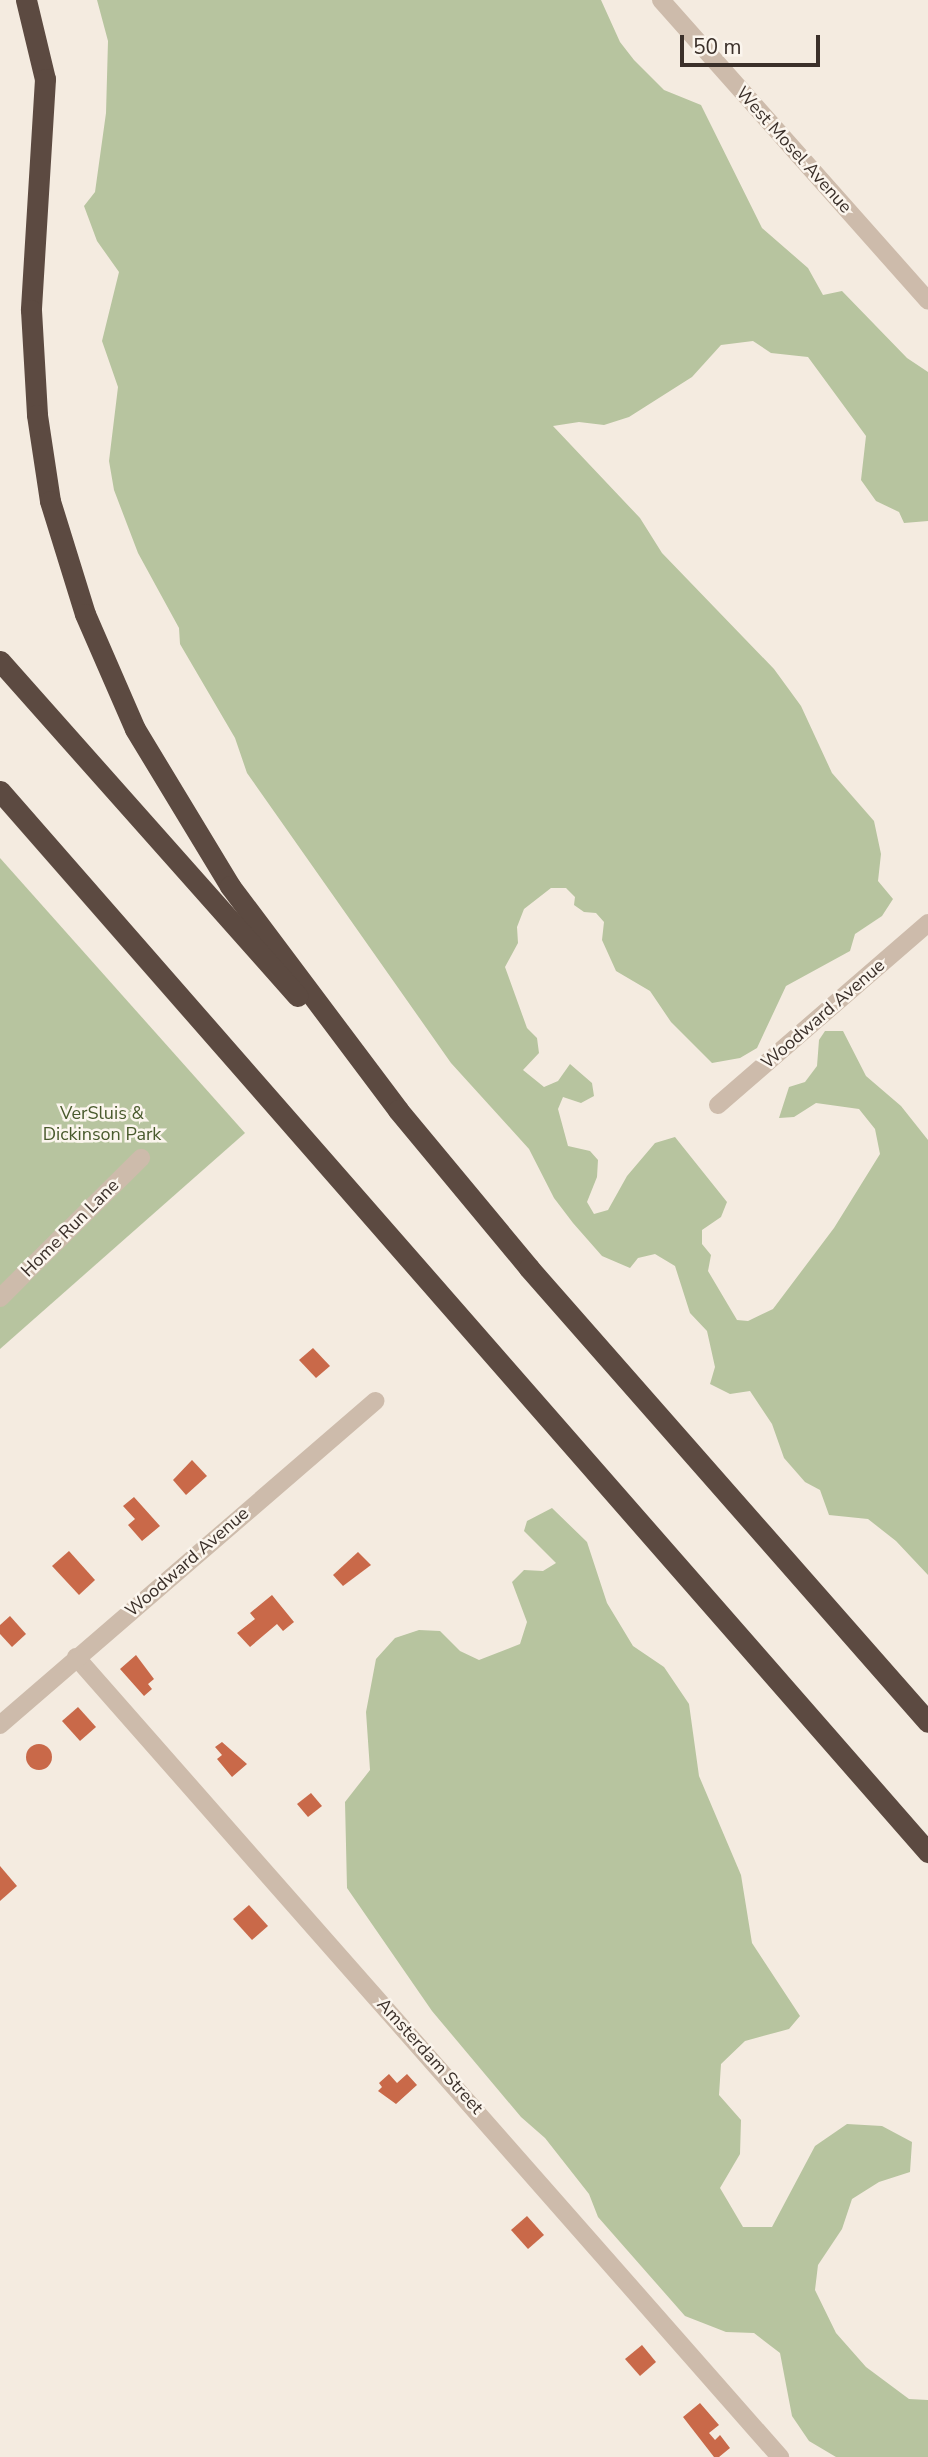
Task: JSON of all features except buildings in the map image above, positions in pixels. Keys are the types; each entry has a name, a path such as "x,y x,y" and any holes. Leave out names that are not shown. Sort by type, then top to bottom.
{"highway":[{"path":"26,0 45,79 32,255 33,374 50,501 85,614 135,729 230,886 398,1110"},
{"path":"0,661 398,1110 529,1268 928,1722"},
{"path":"0,791 928,1852"}],"street":[{"name":"West Mosel Avenue","path":"661,0 928,301"},
{"name":"Woodward Avenue","path":"718,1105 928,923"},
{"name":"Home Run Lane","path":"0,1298 141,1158"},
{"name":"Woodward Avenue","path":"0,1724 376,1401"},
{"name":"Amsterdam Street","path":"76,1657 780,2457"}],"green space":[{"path":"97,0 601,0 620,42 634,60 664,90 701,105 762,228 808,268 823,295 842,291 907,358 928,372 928,521 904,523 899,512 876,501 861,480 866,436 808,357 771,353 753,341 721,345 692,377 629,417 604,425 579,422 553,426 640,518 662,553 774,669 801,706 832,773 874,821 881,854 878,881 893,899 882,916 855,934 850,951 786,986 757,1048 740,1058 712,1063 671,1022 650,991 616,971 602,940 604,922 596,913 584,912 574,905 575,897 566,888 551,888 524,909 517,927 518,943 505,967 527,1028 537,1038 539,1053 523,1070 544,1087 558,1081 570,1064 592,1083 594,1096 581,1103 563,1097 558,1109 568,1146 590,1151 598,1160 597,1177 587,1202 594,1214 608,1210 627,1176 655,1143 675,1137 727,1202 721,1217 702,1230 702,1244 711,1255 708,1271 737,1320 748,1321 773,1309 834,1228 880,1154 875,1129 859,1109 816,1103 794,1117 779,1118 789,1087 805,1082 817,1066 819,1040 825,1031 843,1031 866,1076 901,1106 928,1140 928,1575 896,1541 868,1519 829,1515 820,1490 805,1482 784,1458 772,1424 750,1391 730,1394 710,1384 715,1367 707,1331 690,1313 675,1266 655,1254 638,1258 630,1268 602,1256 573,1223 554,1198 529,1149 451,1063 247,773 235,738 180,644 179,628 138,553 114,490 109,461 118,387 102,341 119,272 97,241 84,206 95,192 106,113 108,41"},
{"name":"VerSluis & Dickinson Park","path":"0,858 245,1133 0,1349"},
{"path":"552,1508 587,1542 607,1603 633,1646 664,1667 689,1704 699,1776 741,1875 752,1943 800,2016 789,2029 745,2041 721,2064 719,2095 741,2120 740,2154 720,2188 743,2227 772,2227 815,2146 847,2124 882,2126 912,2142 910,2172 879,2182 852,2199 842,2229 818,2265 815,2290 836,2333 866,2367 909,2399 928,2400 928,2457 836,2457 809,2441 792,2416 780,2353 754,2333 726,2332 685,2316 598,2217 589,2194 545,2138 521,2117 432,2011 347,1888 345,1802 370,1770 366,1712 376,1659 395,1638 419,1630 440,1631 460,1651 479,1660 520,1644 527,1622 512,1582 524,1570 543,1571 556,1563 524,1531 527,1521"}]}
